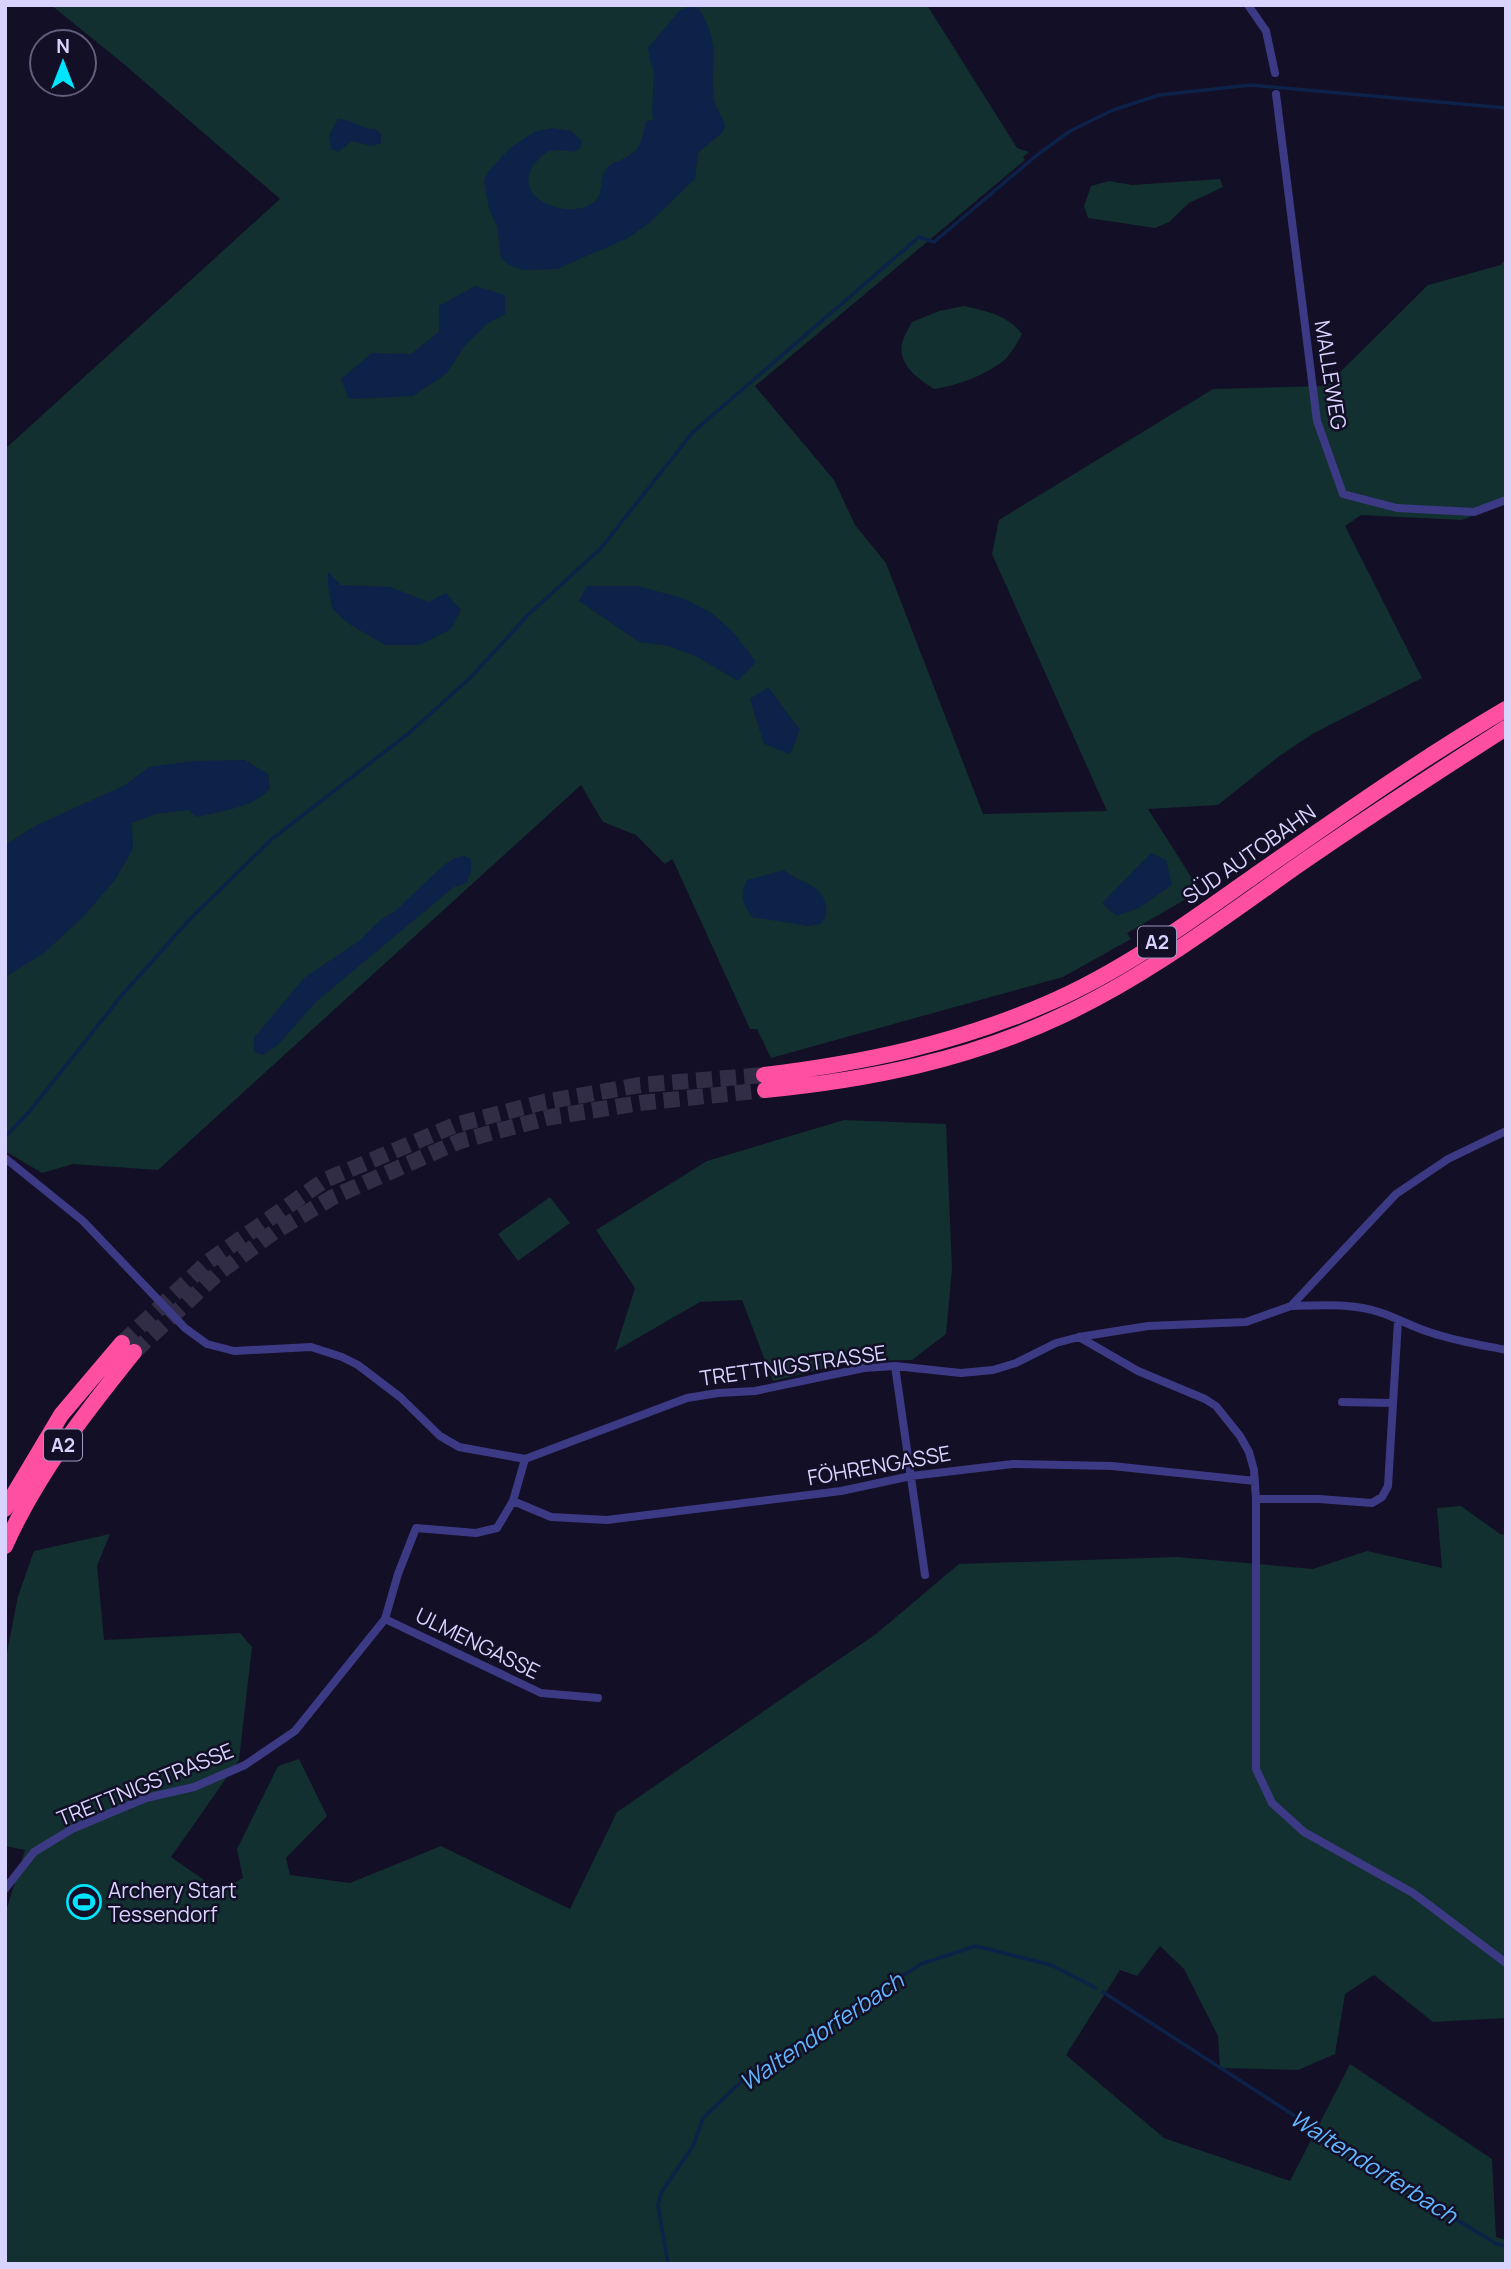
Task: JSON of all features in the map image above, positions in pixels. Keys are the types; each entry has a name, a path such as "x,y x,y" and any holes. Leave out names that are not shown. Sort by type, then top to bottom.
{"highway":[{"name":"SÜD AUTOBAHN","path":"1506,709 1407,771 1179,928 1113,970 1048,1003 983,1029 925,1047 764,1083 825,1084 935,1062 996,1043 1062,1016 1124,983 1197,936 1391,802 1506,728"},
{"name":"A2","path":"5,1509 61,1415 128,1347 32,1494 5,1546"}],"street":[{"path":"1248,5 1266,31 1275,73"},
{"name":"MALLEWEG","path":"1276,94 1317,421 1343,494 1397,508 1474,512 1506,500"},
{"path":"1291,1306 1396,1194 1448,1159 1506,1131"},
{"path":"5,1158 83,1221 185,1328 207,1344 234,1351 311,1347 342,1357 358,1364 400,1397 440,1436 459,1447 525,1459"},
{"path":"1291,1306 1337,1305 1367,1309 1453,1339 1506,1350"},
{"name":"TRETTNIGSTRASSE","path":"5,1889 34,1852 72,1829 146,1798 194,1787 245,1765 295,1731 385,1619 398,1574 416,1528 476,1534 496,1528 513,1502 525,1459 687,1398 718,1392 755,1391 850,1369 895,1366 961,1373 993,1370 1016,1363 1056,1343 1079,1337 1148,1326 1246,1322 1291,1306"},
{"path":"1256,1499 1319,1499 1372,1503 1382,1497 1388,1486 1398,1321"},
{"path":"1079,1337 1138,1371 1216,1406 1245,1444 1252,1461 1256,1499 1256,1769 1272,1803 1304,1832 1413,1893 1506,1963"},
{"path":"895,1366 925,1576"},
{"path":"1342,1402 1393,1402"},
{"name":"FÖHRENGASSE","path":"513,1502 551,1517 607,1520 841,1492 911,1476 993,1466 1038,1464 1150,1468 1255,1481"},
{"name":"ULMENGASSE","path":"385,1619 541,1693 598,1698"}],"green space":[{"path":"51,5 927,5 1017,148 1029,152 1023,157 1025,160 755,386 834,480 855,525 886,563 983,814 1107,811 992,554 999,520 1213,389 1326,386 1428,285 1501,265 1506,258 1506,504 1461,520 1361,515 1345,526 1422,678 1314,733 1278,757 1218,805 1148,809 1200,891 1127,933 1131,939 1063,977 771,1058 757,1029 750,1029 673,860 665,864 636,835 603,822 581,785 158,1170 73,1164 42,1173 5,1151 5,449 280,199 98,43 98,28 79,28"},
{"path":"1220,179 1223,187 1189,203 1169,222 1155,228 1088,218 1084,206 1091,186 1109,181 1132,185"},
{"path":"964,306 1003,318 1022,334 1008,356 995,367 969,380 934,389 906,365 902,352 904,338 912,322 939,311"},
{"path":"844,1120 946,1124 952,1269 946,1334 912,1360 854,1361 773,1381 742,1300 700,1302 615,1351 635,1288 596,1230 707,1161"},
{"path":"550,1197 570,1223 518,1261 498,1234"},
{"path":"1461,1506 1500,1534 1506,1535 1506,2018 1433,2022 1374,1975 1345,1994 1335,2054 1298,2070 1220,2068 1218,2036 1184,1969 1160,1946 1137,1976 1120,1970 1066,2055 1164,2138 1290,2181 1350,2064 1492,2159 1496,2237 1506,2240 1506,2264 5,2264 5,1914 25,1850 5,1846 5,1663 18,1596 34,1551 110,1534 97,1566 104,1640 240,1633 252,1647 239,1760 171,1857 220,1891 243,1878 237,1849 278,1766 299,1759 327,1816 286,1858 290,1875 350,1883 441,1846 570,1909 617,1812 876,1634 959,1564 1178,1557 1313,1569 1367,1551 1442,1568 1437,1508"}],"water":[{"path":"690,6 699,9 711,34 714,100 725,125 724,131 698,153 695,179 648,224 628,238 557,269 523,270 509,265 501,258 497,226 489,209 484,180 488,172 510,148 534,132 552,128 571,131 582,141 581,147 574,152 558,150 545,154 536,162 529,175 529,186 535,196 557,208 583,208 594,202 599,194 604,172 610,165 637,149 646,122 654,119 654,71 648,48 679,11"},
{"path":"338,119 376,129 381,134 381,143 371,146 352,141 338,152 331,149 329,136"},
{"path":"475,286 505,295 505,314 487,324 464,347 446,374 413,396 349,399 341,379 372,353 411,354 439,332 439,306"},
{"path":"328,572 341,585 390,587 429,602 446,593 461,610 451,629 420,645 385,645 346,622 332,608"},
{"path":"587,586 638,586 685,599 713,614 734,633 756,662 738,681 697,657 669,646 639,642 579,601"},
{"path":"768,687 800,730 790,754 764,744 750,699"},
{"path":"245,760 268,774 270,789 254,801 226,811 196,817 189,810 156,814 132,823 133,849 115,880 84,916 43,954 5,977 5,845 35,826 125,785 149,767 194,761"},
{"path":"1151,853 1166,860 1172,885 1139,908 1116,916 1102,903"},
{"path":"464,856 471,859 467,883 454,887 316,1002 277,1046 262,1055 254,1051 254,1038 304,978 359,941 445,864"},
{"path":"784,870 819,891 826,906 826,917 821,924 808,926 752,917 749,913 743,895 747,880"}],"waterway":[{"path":"5,1137 29,1112 122,995 191,918 272,839 409,733 472,676 528,615 601,548 693,432 919,237 934,242 1037,155 1070,131 1113,110 1159,95 1251,85 1506,108"},
{"name":"Waltendorferbach","path":"668,2264 658,2205 661,2193 693,2146 703,2118 744,2079 785,2050 835,2022 921,1964 976,1946 1051,1965 1096,1988"},
{"name":"Waltendorferbach","path":"1103,1992 1442,2211 1497,2244 1506,2246"}],"tunnel":[{"path":"122,1343 209,1261 325,1180 455,1125 544,1102 640,1085 764,1075"},
{"path":"134,1352 217,1274 274,1232 333,1197 460,1141 551,1117 640,1103 765,1090"}],"place":[{"name":"Archery Start Tessendorf","path":"84,1902"}]}
